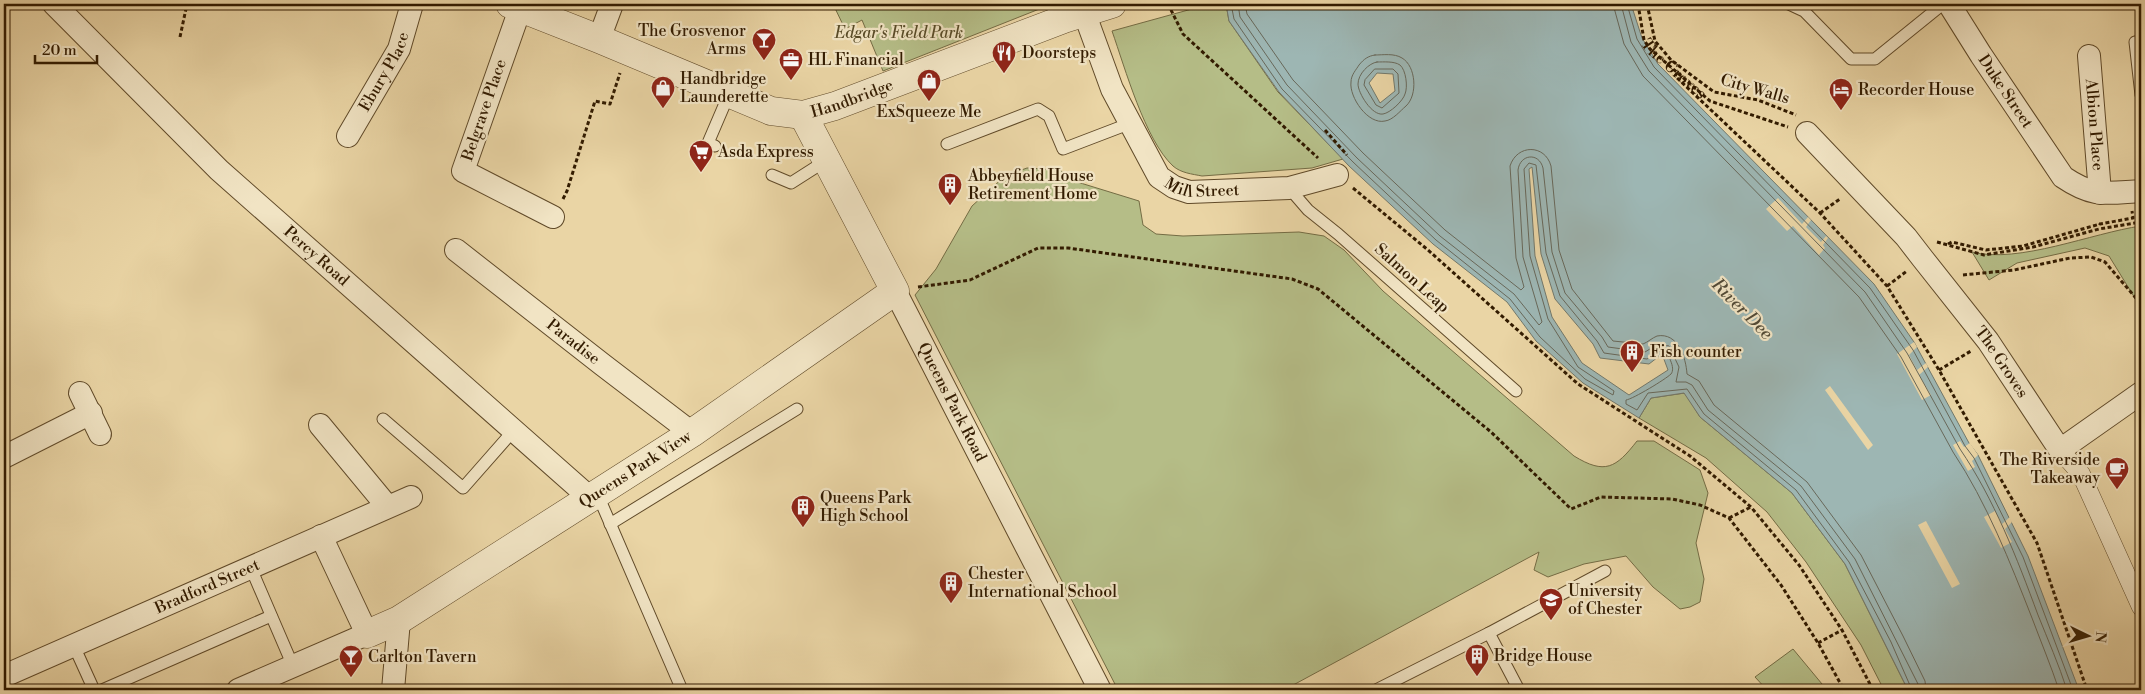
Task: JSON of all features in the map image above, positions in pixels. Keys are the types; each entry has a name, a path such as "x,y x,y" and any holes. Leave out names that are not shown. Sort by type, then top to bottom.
{"street":[{"name":"Percy Road","path":"54,4 219,170 514,430 593,495"},
{"name":"Ebury Place","path":"348,136 398,49 412,4"},
{"path":"599,39 612,4"},
{"name":"Handbridge","path":"515,6 771,111 803,115 835,106 1084,12 1112,4"},
{"name":"Duke Street","path":"1949,4 2063,177 2080,188 2100,193"},
{"name":"Belgrave Place","path":"515,6 463,171 554,217"},
{"name":"Mill Street","path":"1084,12 1112,89 1159,177 1174,187 1189,192 1290,188 1337,175"},
{"name":"Albion Place","path":"2089,56 2100,193"},
{"name":"Queens Park Road","path":"803,115 828,160 1100,690"},
{"name":"The Groves","path":"1814,133 1906,237 1988,341 2060,450 2081,474 2141,607"},
{"path":"2100,193 2141,191"},
{"name":"Paradise","path":"456,250 692,433"},
{"name":"Queens Park View","path":"367,634 398,620 692,433 895,291"},
{"path":"80,393 100,434"},
{"path":"2060,450 2141,393"},
{"path":"4,457 91,413"},
{"path":"320,425 387,506"},
{"name":"Bradford Street","path":"4,676 250,566 411,497"},
{"path":"238,690 367,634 321,536"},
{"path":"393,690 398,620"}],"lane":[{"path":"1789,4 1804,11 1851,59 1875,59 1943,4"},
{"path":"2135,42 2141,95"},
{"path":"715,146 708,143 730,94"},
{"path":"946,144 1038,109 1049,116 1063,149 1131,124"},
{"path":"772,175 791,183 828,160"},
{"name":"Salmon Leap","path":"1290,188 1308,210 1338,234 1516,391"},
{"path":"610,524 797,409"},
{"path":"383,419 462,488 514,430"},
{"path":"593,495 610,524 682,690"},
{"path":"250,566 293,666"},
{"path":"1376,690 1489,633 1605,571"},
{"path":"102,690 272,616"},
{"path":"1489,633 1519,690"},
{"path":"74,646 94,690"}],"path":[{"path":"180,37 187,4"},
{"path":"1168,4 1183,34 1337,175 1428,250 1578,384 1690,456 1751,508 1799,565 1842,630 1873,690"},
{"name":"The Groves","path":"1638,4 1644,40 1650,50 1710,101 1814,133"},
{"name":"City Walls","path":"1647,4 1655,41 1671,60 1714,92 1758,100 1814,133"},
{"path":"554,217 568,191 595,100 610,104 628,51"},
{"path":"1677,73 1675,76 1820,213 1887,286 1939,370 2037,544 2087,690"},
{"path":"1934,241 1984,255 2033,247 2099,228 2141,222"},
{"path":"1947,245 1952,242 1986,250 2023,246 2100,224"},
{"path":"895,291 970,280 1038,248 1068,248 1292,279 1318,289 1491,432 1571,509 1602,497 1672,499 1700,505 1729,518 1781,585 1818,643 1844,690"},
{"path":"1938,278 2014,270 2070,258 2091,257 2105,262 2141,304"},
{"path":"1939,370 1988,341"},
{"path":"1729,518 1751,508"},
{"path":"1818,643 1842,630"}],"green space":[{"name":"Edgar's Field Park","path":"833,4 1052,4 883,71 862,20 845,29"},
{"path":"1210,4 1226,4 1229,21 1278,92 1343,159 1312,168 1202,176 1187,173 1173,166 1153,139 1145,122 1112,31"},
{"path":"1027,168 1060,170 1074,181 1139,201 1143,225 1156,234 1183,236 1299,232 1324,236 1344,250 1383,291 1574,456 1594,465 1609,466 1623,457 1637,441 1654,441 1700,470 1708,493 1696,543 1704,579 1700,602 1680,609 1653,587 1626,556 1584,564 1548,577 1534,570 1539,552 1284,690 1118,690 915,295 936,269 972,206 1005,176"},
{"path":"2141,226 2141,308 2109,256 2085,248 2017,263 1989,280 1972,252 1991,255 2033,251"},
{"path":"1685,393 1700,417 1792,493 1845,564 1908,690 1884,690 1861,645 1806,562 1767,512 1706,458 1639,418 1651,398"},
{"path":"1793,649 1827,690 1767,690 1755,677"}],"water":[{"name":"River Dee","path":"1226,4 1631,4 1642,38 1658,64 1874,284 1914,342 1969,443 1978,455 2028,556 2079,690 1908,690 1845,564 1792,493 1700,417 1684,393 1651,398 1639,418 1583,383 1536,341 1507,302 1433,244 1349,166 1279,92 1229,21","holes":["1377,73 1393,74 1395,91 1380,103 1369,83","1532,167 1541,254 1555,299 1593,344 1600,358 1649,364 1662,354 1668,370 1629,395 1582,363 1552,317 1535,256 1529,169"]}],"pier":[{"path":"1778,198 1802,224 1808,217 1811,220 1806,227 1821,242 1826,236 1828,238 1823,245 1825,248 1819,255 1793,226 1787,231 1766,209"},
{"path":"1914,342 1917,347 1909,355 1917,370 1926,363 1928,367 1919,375 1931,395 1922,400 1897,354"},
{"path":"1830,386 1873,445 1868,450 1825,390"},
{"path":"1960,441 1964,447 1970,443 1978,455 1972,461 1975,467 1968,471 1953,445"},
{"path":"1995,511 2002,524 2010,517 2012,522 2005,529 2012,542 2001,548 1984,517"},
{"path":"1926,521 1960,584 1952,588 1918,525"}],"place":[{"name":"The Grosvenor Arms","path":"764,61"},
{"name":"Doorsteps","path":"1004,74"},
{"name":"HL Financial","path":"791,81"},
{"name":"ExSqueeze Me","path":"929,102"},
{"name":"Handbridge Launderette","path":"663,109"},
{"name":"Recorder House","path":"1841,111"},
{"name":"Asda Express","path":"701,173"},
{"name":"Abbeyfield House Retirement Home","path":"950,206"},
{"name":"Fish counter","path":"1632,373"},
{"name":"The Riverside Takeaway","path":"2117,490"},
{"name":"Queens Park High School","path":"803,528"},
{"name":"Chester International School","path":"951,604"},
{"name":"University of Chester","path":"1551,621"},
{"name":"Bridge House","path":"1477,677"},
{"name":"Carlton Tavern","path":"351,678"}]}
